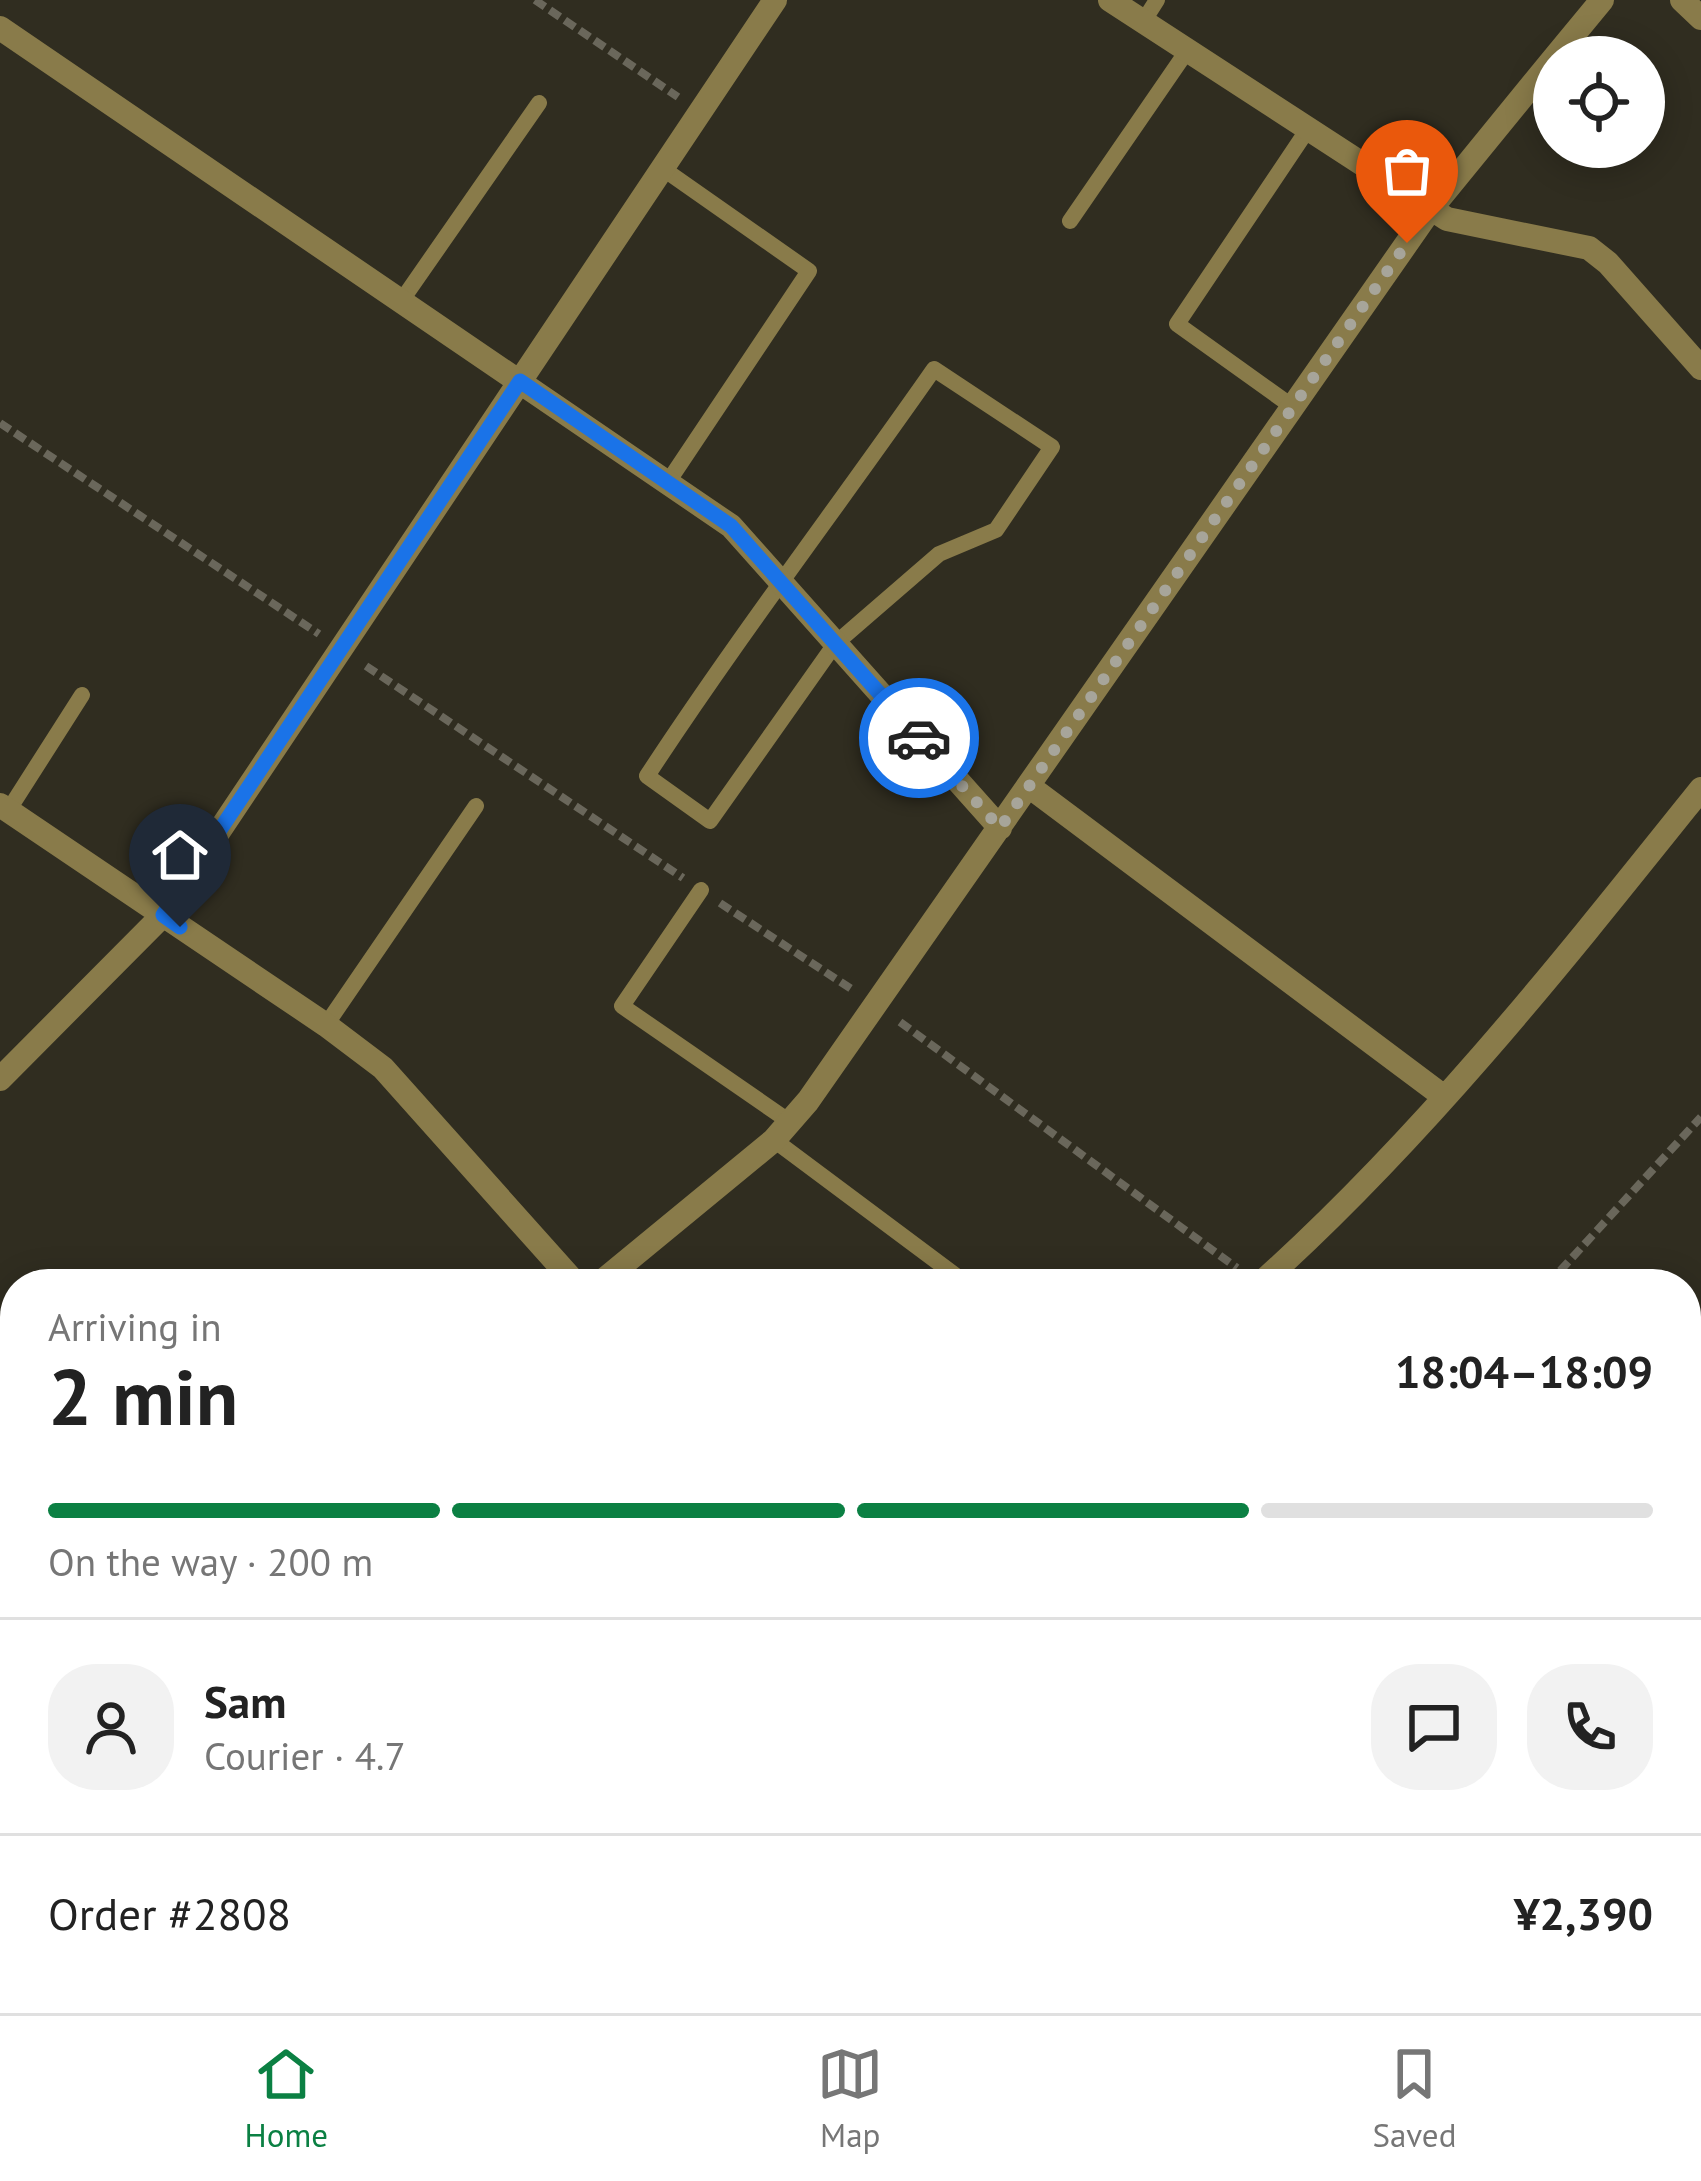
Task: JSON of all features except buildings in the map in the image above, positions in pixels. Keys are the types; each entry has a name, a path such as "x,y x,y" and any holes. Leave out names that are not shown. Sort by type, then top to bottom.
{"street":[{"path":"0,1078 163,915 775,0"},
{"path":"1110,0 1150,11 1187,51 1430,210 1448,219 1589,248 1608,262 1701,368"},
{"path":"1572,36 1602,0"},
{"path":"1682,0 1701,18"},
{"path":"0,28 731,526 1000,828"},
{"path":"617,1269 782,1131 876,1006 1430,210 1533,84"},
{"path":"1030,787 1443,1096"},
{"path":"1278,1269 1329,1223 1443,1096 1701,789"},
{"path":"4,808 383,1068 562,1269"}],"lane":[{"path":"1070,221 1187,51"},
{"path":"402,300 539,103"},
{"path":"1293,407 1177,324 1308,129"},
{"path":"662,168 809,271 668,482"},
{"path":"934,369 1052,447 996,530 939,554 835,644 710,821 647,776 731,647 784,583 934,369"},
{"path":"4,808 82,695"},
{"path":"326,1025 476,806"},
{"path":"701,890 622,1006 949,1269"}],"path":[{"path":"535,0 698,112"},
{"path":"0,423 876,1006 1230,1262"},
{"path":"1562,1269 1701,1117"}],"way so far":[{"path":"919,738 1000,828 1407,243"}],"route":[{"path":"180,927 163,915 520,381 731,526 919,738"}]}
